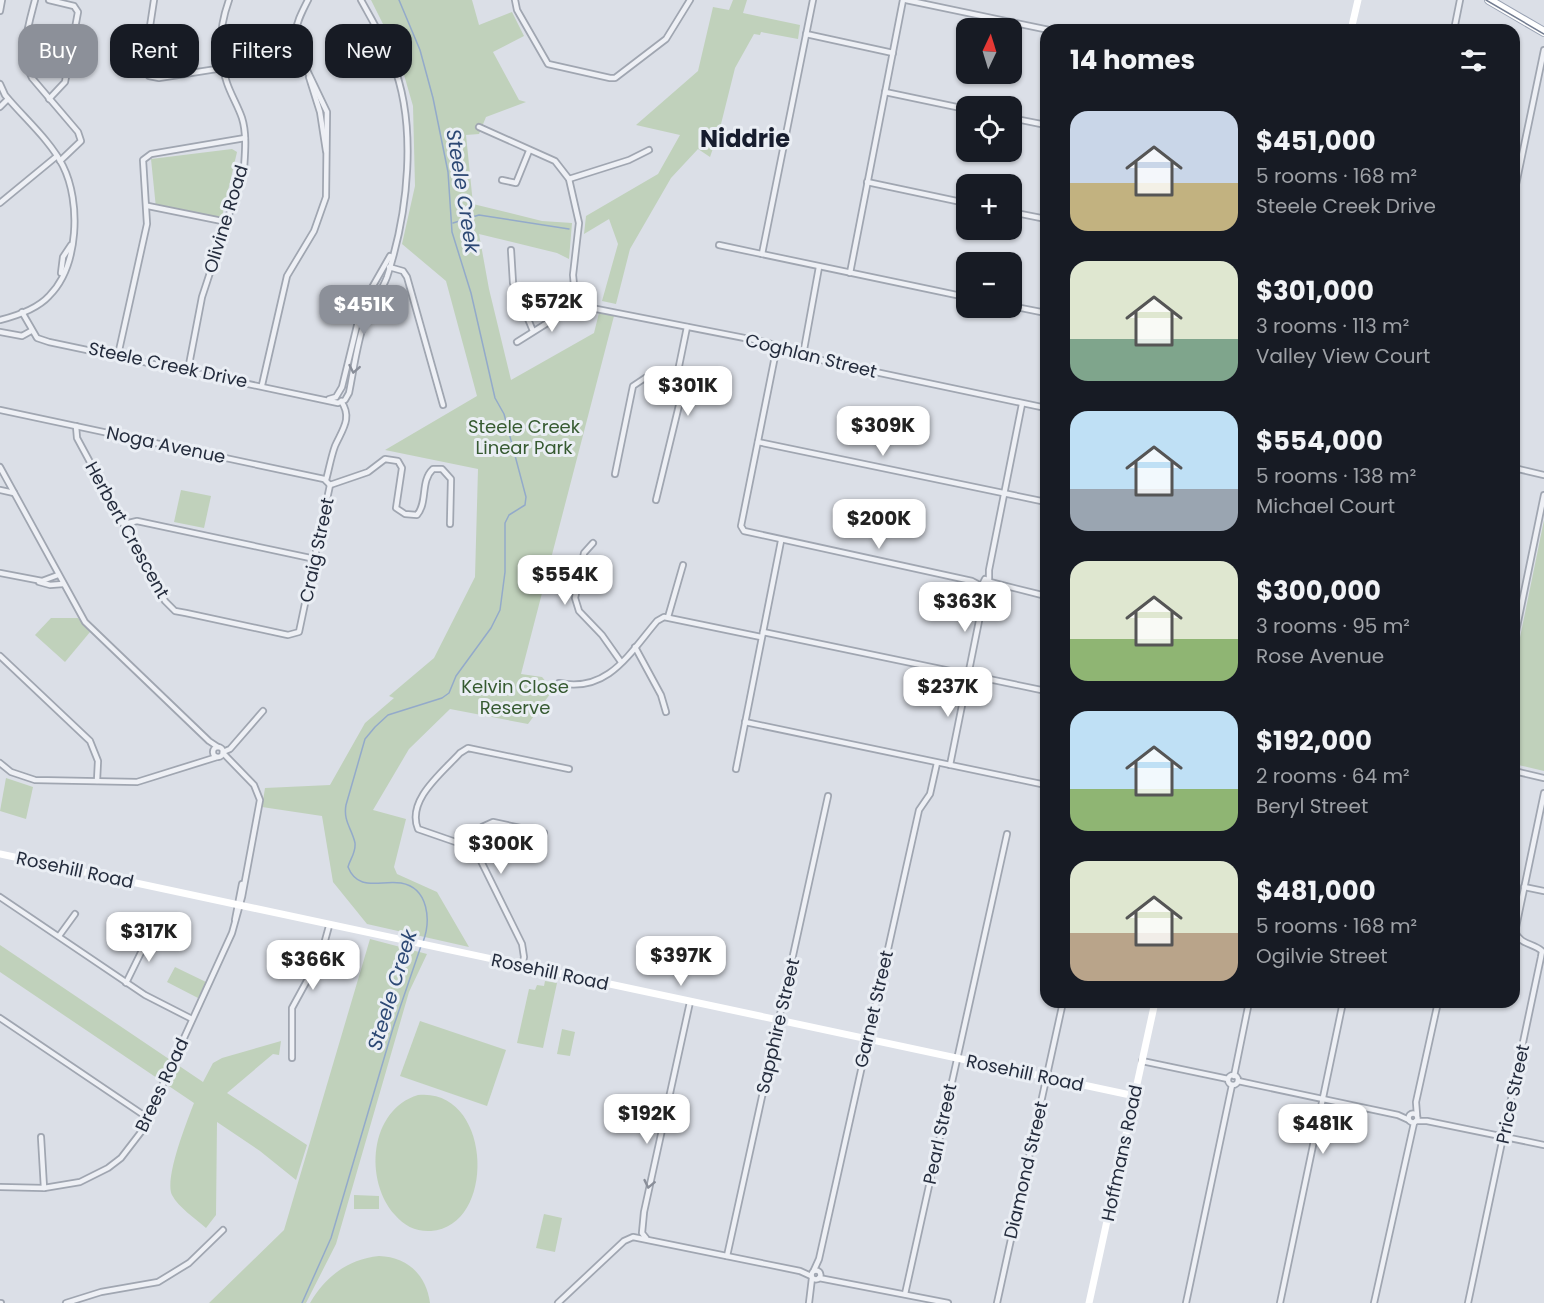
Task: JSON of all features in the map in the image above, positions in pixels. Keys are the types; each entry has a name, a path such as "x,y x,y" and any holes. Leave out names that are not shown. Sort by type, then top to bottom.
{"main road":[{"path":"1489,0 1544,32"}],"street":[{"path":"0,11 2,0"},
{"path":"0,203 81,141 78,132 32,78 25,58 26,36 35,0"},
{"path":"49,0 74,6 78,12 65,82 49,99"},
{"path":"154,0 147,45 149,76 159,78 211,70"},
{"name":"Olivine Road","path":"224,24 229,0"},
{"path":"262,385 287,276 315,231 323,210 327,161 320,112 294,41 294,30 308,0"},
{"path":"342,402 349,393 366,318 384,284 405,205 406,114 392,61 361,0"},
{"path":"515,0 518,10 549,64 615,78 666,39 690,0"},
{"path":"762,254 813,0"},
{"path":"848,273 892,52 905,0 1040,28"},
{"path":"1353,24 1358,0"},
{"path":"1455,24 1460,0"},
{"path":"806,34 892,52"},
{"path":"1520,165 1544,50"},
{"name":"Olivine Road","path":"188,370 202,297 244,170 243,119 226,78"},
{"path":"0,84 8,99 58,158 70,181 75,221 70,263 50,296 22,312 0,320"},
{"path":"885,92 956,107"},
{"path":"0,106 8,99"},
{"path":"1022,120 1040,124"},
{"path":"479,127 555,161 569,179 579,223 573,275 576,305 517,342"},
{"path":"118,355 146,233 148,206 142,164 146,156 245,138"},
{"path":"569,179 629,160 649,150"},
{"path":"502,180 516,183 529,151"},
{"path":"867,182 956,201"},
{"path":"148,206 227,222"},
{"path":"1022,214 1040,218"},
{"path":"719,245 956,295"},
{"path":"511,250 513,283 533,331"},
{"path":"328,400 336,397 342,387 362,304 392,254"},
{"path":"389,267 403,271 407,277 443,405"},
{"path":"803,355 821,267"},
{"name":"Coghlan Street","path":"576,305 777,346 803,355 1040,407"},
{"path":"1022,308 1040,312"},
{"path":"0,332 22,336 31,331 22,312"},
{"path":"656,500 681,397 678,371 687,327"},
{"name":"Steele Creek Drive","path":"31,331 37,338 49,342 342,402"},
{"path":"777,346 741,526 744,531 781,541 1040,595"},
{"path":"615,474 633,386 645,378 678,371"},
{"path":"328,482 336,444 345,427 346,411 342,402 336,397"},
{"path":"950,765 1022,404"},
{"name":"Noga Avenue","path":"0,410 328,482"},
{"name":"Herbert Crescent","path":"76,426 77,438 170,608 288,635 296,634 300,630"},
{"path":"758,442 1040,501"},
{"name":"Craig Street","path":"300,630 328,482 368,472 385,459 394,459 402,468 396,508 405,514 417,515 421,510 429,473 433,469 442,469 451,478 450,524"},
{"name":"Brees Road","path":"0,467 81,617 97,636 254,785 260,800 234,924 148,1118 132,1145 108,1168 80,1182 44,1188 0,1187"},
{"path":"616,467 624,468"},
{"path":"1520,469 1544,475"},
{"path":"0,490 14,493"},
{"path":"658,493 666,495"},
{"path":"1520,612 1544,495"},
{"path":"124,524 137,521 315,559"},
{"path":"736,769 781,541"},
{"path":"593,543 584,553 575,586 576,605 621,662"},
{"path":"668,617 683,565"},
{"path":"0,573 50,585 63,584"},
{"path":"31,580 48,580 58,575"},
{"path":"559,683 575,686 588,685 602,679 621,662 657,621 668,617 1040,690"},
{"path":"635,647 661,695 666,712"},
{"path":"0,656 90,741 98,761 97,781"},
{"path":"0,763 11,772 30,779 140,781 219,752 233,743 263,711"},
{"path":"745,722 1040,784"},
{"path":"522,966 524,957 522,944 478,855 470,847 418,829 416,814 422,796 460,753 468,748 569,769"},
{"name":"Garnet Street","path":"809,1303 919,810 930,794 937,763"},
{"path":"1520,772 1544,778"},
{"name":"Price Street","path":"1520,907 1544,793"},
{"name":"Sapphire Street","path":"727,1256 828,796"},
{"path":"470,847 482,827 493,822 544,833"},
{"name":"Pearl Street","path":"905,1294 1007,834"},
{"name":"Rosehill Road","path":"0,855 1135,1096"},
{"path":"1524,887 1544,891"},
{"path":"0,897 126,983 161,1005 192,1019"},
{"path":"59,936 75,914"},
{"path":"292,1058 292,1008 321,955 329,926"},
{"path":"126,983 151,932"},
{"name":"Price Street","path":"1468,1303 1542,951 1526,944 1520,937"},
{"path":"646,1239 641,1230 644,1212 690,1002"},
{"name":"Diamond Street","path":"997,1303 1062,1008"},
{"name":"Hoffmans Road","path":"1089,1303 1154,1008"},
{"path":"1234,1076 1248,1008"},
{"path":"1280,1303 1342,1008"},
{"path":"1374,1303 1437,1008"},
{"path":"0,1018 148,1118"},
{"path":"1142,1061 1228,1079 1234,1076"},
{"path":"1234,1076 1238,1081 1544,1145"},
{"path":"1228,1079 1232,1085"},
{"path":"1186,1303 1232,1085 1238,1081"},
{"path":"41,1137 44,1188"},
{"path":"66,1303 101,1292 158,1282 189,1263 223,1230"},
{"path":"558,1303 627,1238 646,1239 948,1303"}],"green space":[{"name":"Steele Creek Linear Park","path":"371,0 472,0 479,25 512,12 524,36 493,52 519,100 526,102 486,117 479,134 466,135 473,204 542,221 572,223 569,259 557,253 479,234 489,289 511,380 594,333 599,313 614,316 521,674 542,677 553,690 528,724 450,709 409,749 373,810 406,819 394,867 397,874 437,892 469,947 367,924 333,882 322,816 262,807 265,788 330,785 365,723 394,698 389,696 434,658 475,577 478,469 385,450 477,396 446,281 402,244 415,186 413,106 405,78 412,78 412,24 383,24"},
{"path":"733,0 747,0 743,13 800,25 798,39 761,32 760,35 754,34 735,68 710,157 698,149 671,178 630,249 616,304 602,301 618,244 609,219 584,234 586,216 658,174 680,135 636,125 698,71 713,7 729,10"},
{"path":"232,149 237,152 221,221 156,208 151,159"},
{"path":"181,490 211,496 204,528 174,522"},
{"path":"1544,520 1544,771 1520,765 1520,638"},
{"path":"51,618 78,618 90,632 65,662 35,635"},
{"path":"6,778 33,787 26,819 0,811"},
{"path":"370,939 427,954 409,992 336,1244 306,1303 209,1303 284,1230"},
{"path":"0,945 203,1082 213,1063 222,1058 281,1041 279,1055 273,1054 227,1093 307,1145 296,1180 260,1151 217,1122 216,1215 206,1228 178,1204 170,1187 177,1150 194,1103 0,972"},
{"path":"175,967 206,982 198,998 167,982"},
{"path":"545,981 557,983 543,1048 517,1043 529,989 535,990 537,985 544,986"},
{"path":"420,1021 506,1050 487,1106 400,1076"},
{"path":"562,1029 575,1032 570,1056 557,1054"},
{"path":"418,1095 443,1098 461,1112 472,1133 477,1158 476,1184 468,1207 453,1223 431,1231 411,1228 395,1215 385,1201 376,1166 376,1148 389,1115 402,1103"},
{"path":"354,1195 379,1196 379,1209 354,1209"},
{"path":"544,1214 562,1218 555,1252 536,1248"},
{"path":"379,1256 398,1260 414,1269 424,1284 430,1303 310,1303 330,1277 338,1271 357,1261"}],"waterway":[{"name":"Steele Creek","path":"399,0 420,50 433,98 448,172 452,232 471,293 495,398 504,414 526,497 525,505 509,515 505,523 505,572 500,610 491,628 456,676 449,693 442,698 388,715 365,739 346,805 347,820 355,843 354,853 348,867 352,875 358,880 370,883 401,883 417,891 422,898 427,915 423,942"},
{"path":"453,223 479,215 569,229"},
{"name":"Steele Creek","path":"302,1303 331,1238 393,1028 421,946"}],"tram line":[{"path":"1486,0 1544,34"}],"district":[{"name":"Niddrie","path":"745,139"}],"park label":[{"name":"Kelvin Close Reserve","path":"515,697"}]}
